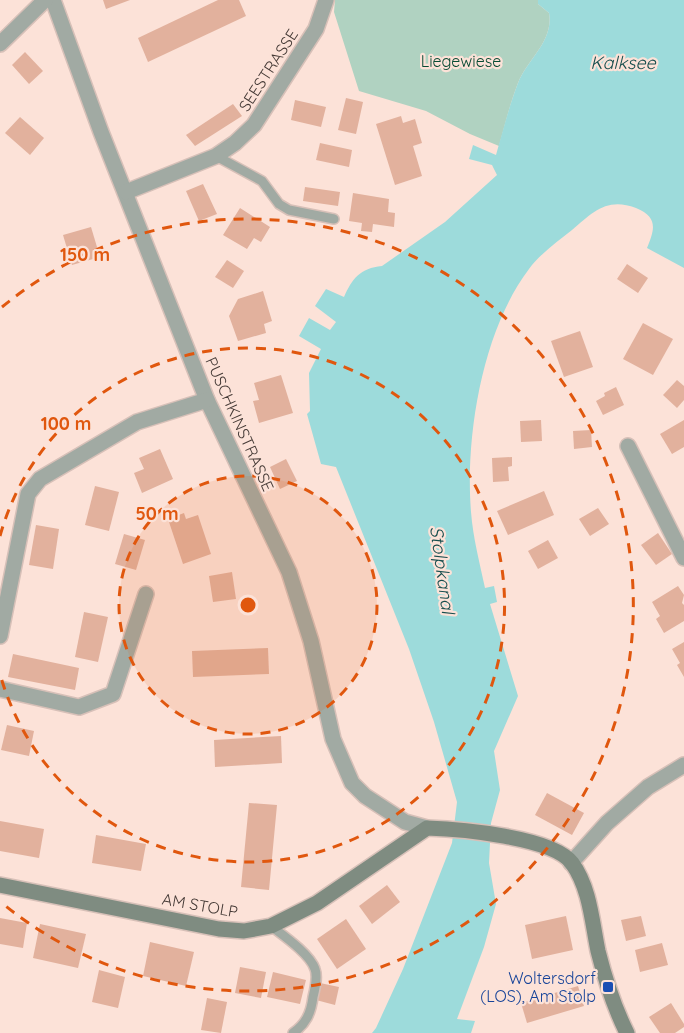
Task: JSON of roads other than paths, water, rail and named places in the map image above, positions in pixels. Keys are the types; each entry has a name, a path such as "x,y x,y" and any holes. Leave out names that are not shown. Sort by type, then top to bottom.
{"main road":[{"path":"434,828 514,838 561,854 571,863 588,899 605,977 627,1033"},
{"name":"AM STOLP","path":"0,885 219,929 244,931 271,926 317,903 434,828"}],"street":[{"path":"0,44 45,0"},
{"name":"PUSCHKINSTRASSE","path":"53,0 101,132 207,400 289,572 311,641 333,739 352,783 365,796 405,822 434,828"},
{"name":"SEESTRASSE","path":"126,192 216,156 235,143 254,125 316,29 326,0"},
{"path":"0,636 28,494 40,479 137,422 207,400"},
{"path":"628,446 684,558"},
{"path":"0,689 79,707 113,694 146,594"},
{"path":"571,863 607,823 648,787 684,765"}],"lane":[{"path":"216,156 262,181 279,204 289,210 334,219"},
{"path":"271,926 302,950 315,969 311,1012 302,1027 293,1033"}],"water":[{"path":"538,0 684,0 684,268 647,248 653,229 648,215 626,205 609,205 587,217 538,258 513,294 499,323 488,353 474,419 470,483 473,531 485,588 494,586 497,602 490,604 518,696 494,751 500,790 491,823 489,863 496,904 484,947 457,1019 475,1021 471,1033 372,1033 403,969 452,843 457,802 434,722 409,649 336,467 321,464 307,414 310,411 309,373 321,349 299,336 309,318 330,330 336,322 315,306 326,289 344,297 350,285 362,272 382,266 445,222 497,175 492,165 469,159 473,145 496,155 518,83 548,33 549,13 538,4"}],"place":[{"name":"Woltersdorf (LOS), Am Stolp","path":"608,987"}],"park label":[{"name":"Liegewiese","path":"461,61"}],"water label":[{"name":"Kalksee","path":"623,63"},
{"name":"Stolpkanal","path":"442,570"}]}
